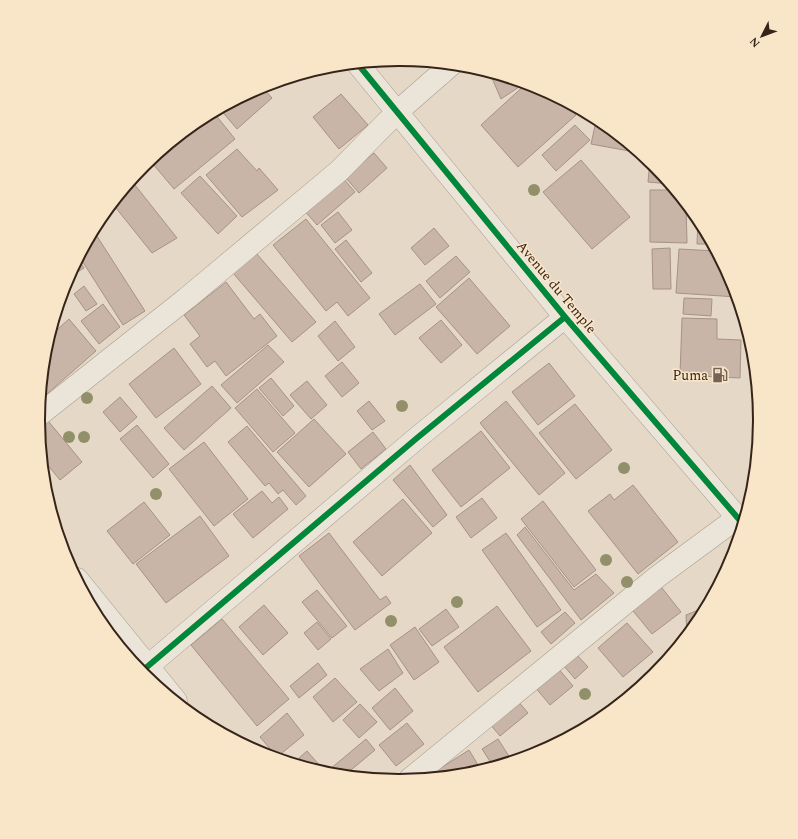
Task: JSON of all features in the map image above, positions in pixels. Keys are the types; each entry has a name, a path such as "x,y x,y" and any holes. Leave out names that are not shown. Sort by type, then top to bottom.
{"street":[{"name":"Avenue du Temple","path":"361,68 565,317 738,519"},
{"path":"45,410 187,298 339,171 397,112 446,69"},
{"path":"146,667 417,438 565,317"},
{"path":"418,773 657,578 737,523"},
{"path":"110,624 124,643"}],"building":[{"path":"492,78 519,87 501,99"},
{"path":"522,87 556,102 573,111 576,115 518,167 481,125"},
{"path":"266,91 272,98 237,129 223,112"},
{"path":"341,94 368,125 339,149 313,117"},
{"path":"217,116 235,139 174,189 154,165 202,125"},
{"path":"575,125 590,140 556,171 542,155"},
{"path":"595,126 598,127 630,151 591,144"},
{"path":"237,149 257,171 259,168 278,190 242,217 206,175"},
{"path":"374,153 387,168 359,193 345,177"},
{"path":"581,160 630,217 592,249 543,192"},
{"path":"649,169 662,183 648,182"},
{"path":"200,176 237,216 218,234 181,193"},
{"path":"342,177 355,192 317,225 303,209"},
{"path":"134,184 177,238 152,253 116,208"},
{"path":"650,190 668,190 686,213 687,243 650,242"},
{"path":"338,212 352,230 335,243 321,225"},
{"path":"306,219 370,298 348,316 337,302 326,311 273,245"},
{"path":"434,228 449,246 425,265 411,248"},
{"path":"698,230 706,244 697,244"},
{"path":"96,235 145,311 123,325 83,262"},
{"path":"346,240 372,273 361,282 335,249"},
{"path":"670,248 671,289 653,289 652,249"},
{"path":"679,249 710,251 731,297 676,293"},
{"path":"256,253 316,322 292,342 233,273"},
{"path":"456,256 470,272 440,298 426,281"},
{"path":"81,264 84,268 78,272"},
{"path":"469,278 510,326 477,354 436,307"},
{"path":"226,282 254,319 260,314 277,336 226,376 215,361 207,367 190,344 200,336 184,315"},
{"path":"420,284 436,304 395,335 379,314"},
{"path":"84,286 97,304 86,311 74,294"},
{"path":"684,298 712,299 711,316 683,314"},
{"path":"103,304 120,327 99,344 81,321"},
{"path":"682,318 717,319 717,339 741,340 740,378 680,375"},
{"path":"69,319 96,351 46,395 48,373 56,330"},
{"path":"441,320 462,345 441,363 419,338"},
{"path":"335,321 355,347 338,361 318,336"},
{"path":"268,345 284,362 237,403 221,385"},
{"path":"174,348 201,384 156,418 129,384"},
{"path":"342,362 359,383 342,397 325,376"},
{"path":"549,363 575,396 538,425 512,392"},
{"path":"271,378 294,406 283,416 259,388"},
{"path":"307,381 327,405 311,419 290,395"},
{"path":"212,386 231,408 184,450 164,428"},
{"path":"257,389 295,433 273,452 235,408"},
{"path":"120,397 137,417 120,432 103,412"},
{"path":"369,401 385,421 372,430 357,411"},
{"path":"506,401 565,473 539,495 480,423"},
{"path":"575,404 612,450 576,479 539,433"},
{"path":"45,417 82,462 60,480 48,465"},
{"path":"314,419 346,454 309,487 277,452"},
{"path":"137,425 169,464 153,478 120,439"},
{"path":"247,426 306,496 296,505 283,490 278,494 269,483 265,486 228,442"},
{"path":"481,431 510,468 461,507 432,470"},
{"path":"373,432 386,449 361,469 348,452"},
{"path":"204,442 248,499 214,526 169,469"},
{"path":"410,465 447,515 433,527 393,480"},
{"path":"633,485 678,542 638,574 588,511 610,494 614,500"},
{"path":"262,491 272,503 279,497 288,509 253,538 233,514"},
{"path":"482,498 497,518 471,538 456,517"},
{"path":"403,499 432,533 382,576 353,542"},
{"path":"543,501 596,570 574,587 521,519"},
{"path":"144,502 170,535 133,564 107,531"},
{"path":"200,516 229,556 166,603 136,564"},
{"path":"525,527 574,590 596,574 614,593 581,620 517,535"},
{"path":"329,533 380,600 386,596 391,603 355,630 299,556"},
{"path":"506,533 561,610 537,627 482,550"},
{"path":"658,583 681,612 652,634 629,606"},
{"path":"317,590 347,626 332,638 302,602"},
{"path":"264,605 288,633 263,655 239,627"},
{"path":"497,606 531,651 478,692 444,647"},
{"path":"446,609 459,627 432,646 419,629"},
{"path":"697,611 687,625 686,615"},
{"path":"565,612 575,623 551,644 541,632"},
{"path":"222,619 289,699 257,726 191,645"},
{"path":"317,622 331,639 318,650 304,633"},
{"path":"627,623 653,652 623,677 598,648"},
{"path":"415,627 439,662 414,680 390,645"},
{"path":"388,649 403,673 379,691 360,669"},
{"path":"577,655 588,667 575,679 564,666"},
{"path":"318,663 327,675 299,698 290,686"},
{"path":"557,667 573,686 550,705 534,686"},
{"path":"335,678 357,702 333,722 313,697"},
{"path":"395,688 413,711 390,730 372,708"},
{"path":"517,700 528,713 500,736 489,723"},
{"path":"360,704 377,722 359,738 343,720"},
{"path":"287,713 304,735 281,754 271,750 260,737"},
{"path":"407,723 424,744 396,766 379,745"},
{"path":"366,739 375,750 351,770 332,767"},
{"path":"498,739 509,756 490,761 482,749"},
{"path":"469,750 478,764 468,767 436,771"},
{"path":"307,751 318,764 300,759 299,758"}],"cycle path":[{"path":"361,68 565,317 739,519"},
{"path":"146,667 417,438 565,317"}],"place":[{"name":"Puma","path":"720,375"}]}
